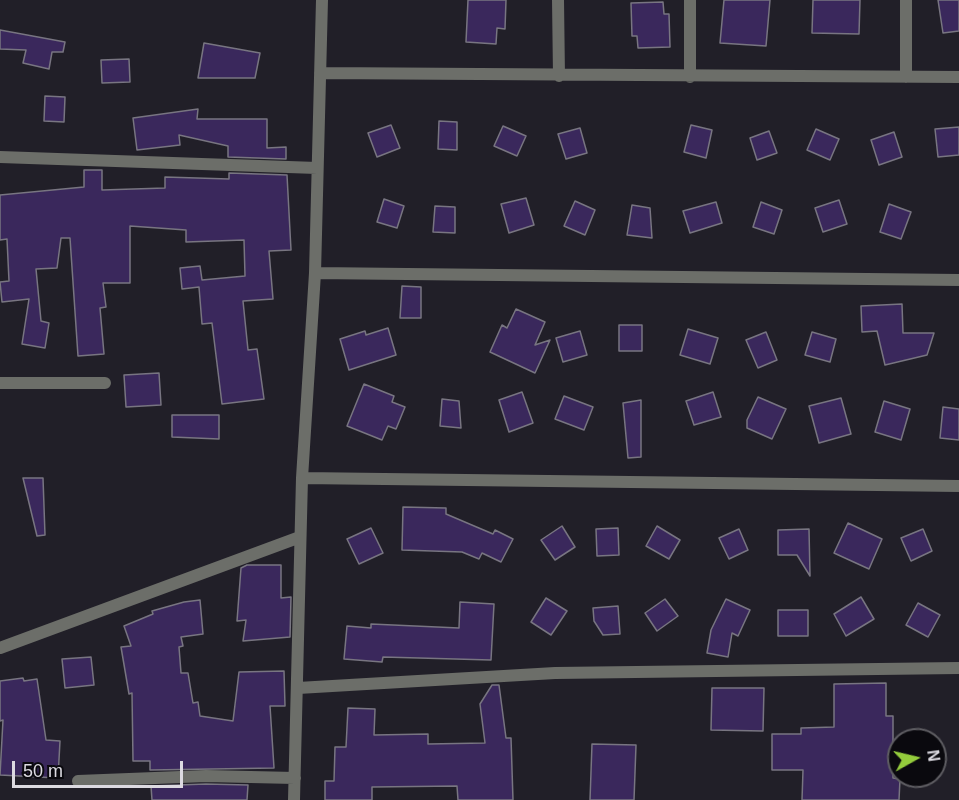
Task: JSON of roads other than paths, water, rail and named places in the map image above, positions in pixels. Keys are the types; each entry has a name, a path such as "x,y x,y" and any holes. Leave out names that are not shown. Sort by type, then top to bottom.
{"street":[{"path":"294,800 302,478 315,273 322,0"},
{"path":"558,0 559,76"},
{"path":"690,0 690,77"},
{"path":"906,0 906,77"},
{"path":"320,73 959,77"},
{"path":"0,158 317,168"},
{"path":"315,273 959,280"},
{"path":"0,383 105,383"},
{"path":"302,478 959,486"},
{"path":"0,648 300,537"},
{"path":"298,688 555,673 959,668"},
{"path":"78,781 206,776 295,778"}]}
